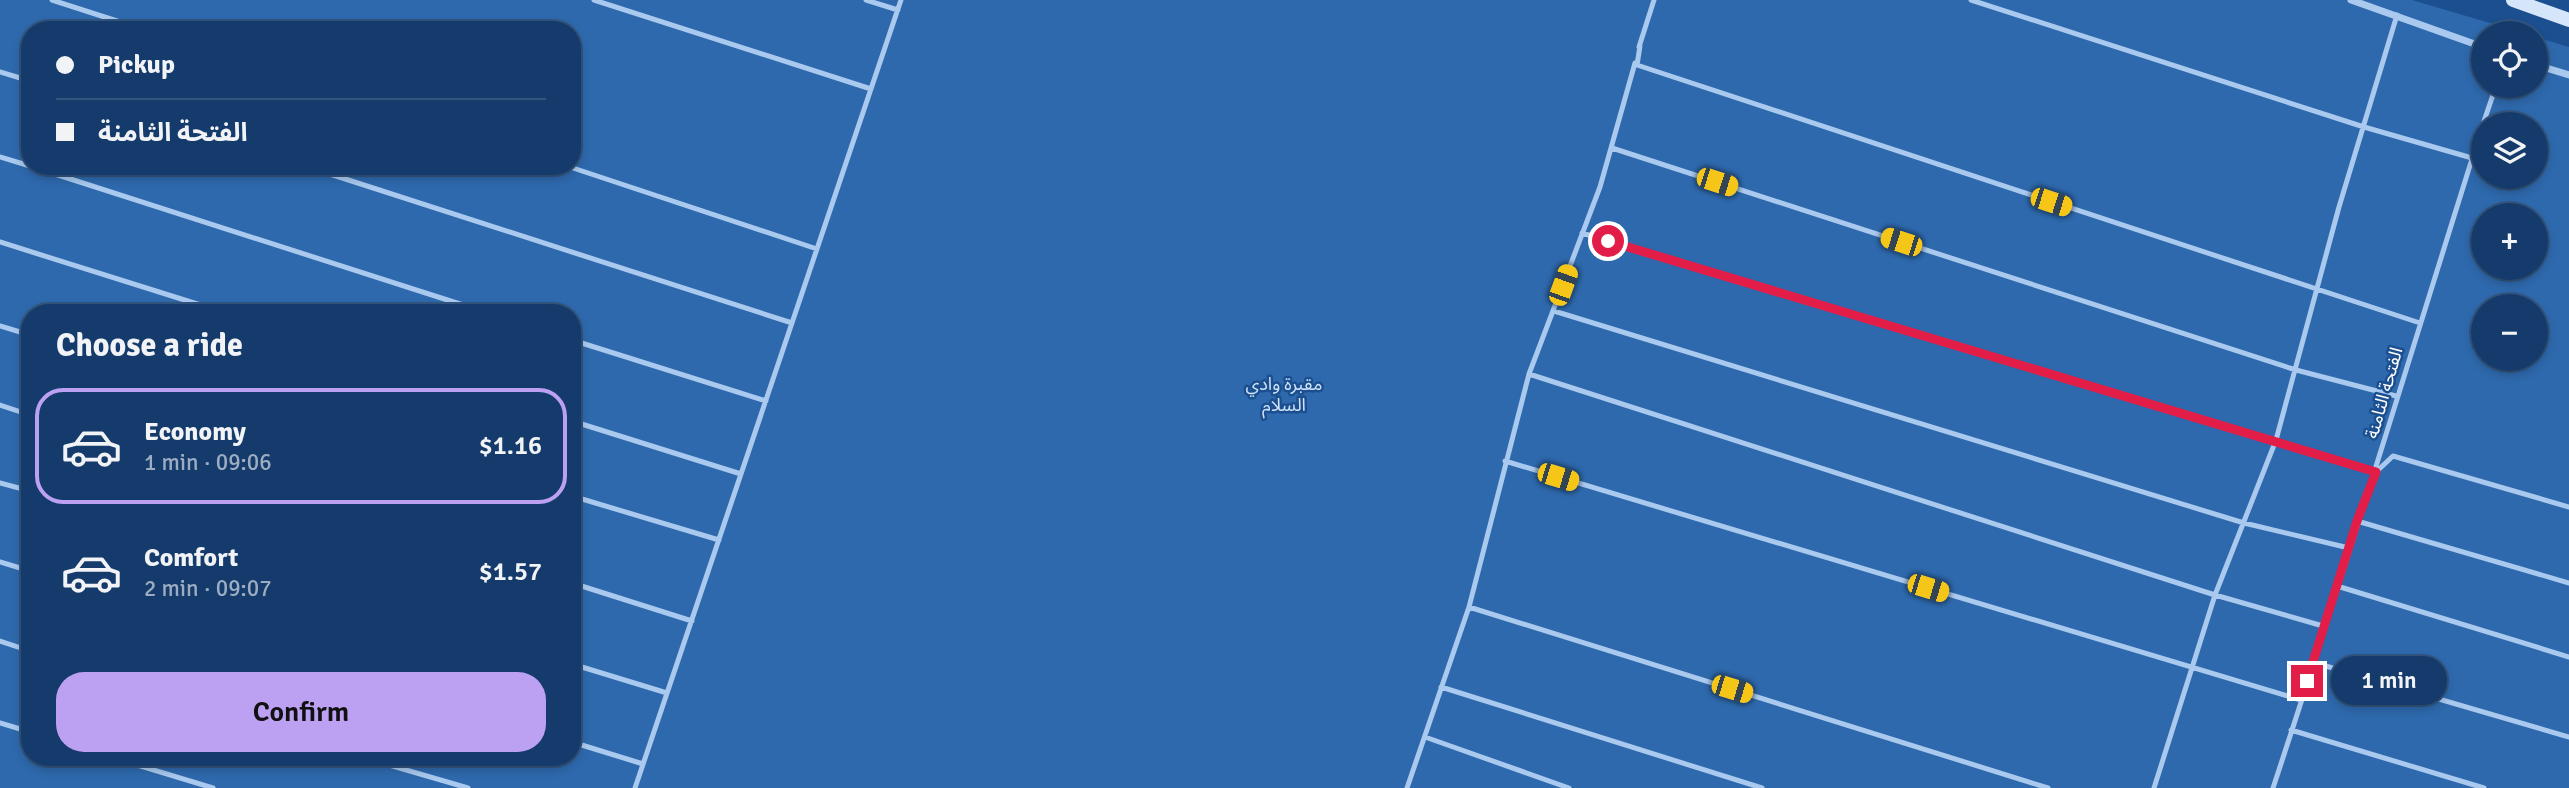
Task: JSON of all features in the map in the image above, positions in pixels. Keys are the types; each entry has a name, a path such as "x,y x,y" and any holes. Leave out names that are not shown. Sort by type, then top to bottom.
{"main road":[{"path":"2512,0 2569,20"}],"street":[{"path":"2351,0 2471,43"},
{"path":"2548,69 2569,75"}],"lane":[{"path":"52,0 117,21"},
{"path":"594,0 871,89"},
{"path":"866,0 898,10"},
{"path":"635,788 901,0"},
{"path":"1407,788 1469,607 1529,374 1612,148 1654,0"},
{"path":"1971,0 2364,127 2471,158"},
{"path":"2154,788 2215,595 2276,440 2316,287 2397,15"},
{"path":"1640,46 1637,65 2420,323"},
{"path":"0,72 21,78"},
{"path":"1612,148 2296,370 2396,396"},
{"path":"0,156 21,163"},
{"name":"الفتحة الثامنة","path":"2273,788 2357,521 2376,472 2396,396 2471,161"},
{"path":"581,171 817,248"},
{"path":"58,175 460,304"},
{"path":"333,175 792,323"},
{"path":"1582,233 2376,472 2393,456 2569,507"},
{"path":"0,242 197,304"},
{"path":"1554,311 2244,523 2349,548"},
{"path":"0,326 21,332"},
{"path":"581,343 766,401"},
{"path":"1529,374 2215,595 2323,626"},
{"path":"0,405 21,412"},
{"path":"581,424 741,474"},
{"path":"1505,461 2301,700"},
{"path":"0,483 21,489"},
{"path":"581,499 719,540"},
{"path":"2357,521 2569,583"},
{"path":"0,562 21,568"},
{"path":"581,586 692,621"},
{"path":"2337,586 2569,657"},
{"path":"1469,607 2048,788"},
{"path":"0,641 21,648"},
{"path":"2312,662 2569,737"},
{"path":"581,667 667,693"},
{"path":"1441,687 1762,788"},
{"path":"0,723 21,729"},
{"path":"2291,730 2484,788"},
{"path":"1425,737 1569,788"},
{"path":"581,745 643,764"},
{"path":"140,766 213,788"},
{"path":"392,766 468,788"}],"green space":[{"name":"مقبرة وادي السلام","path":"0,0 2412,0 2483,21 2471,21 2471,98 2548,98 2548,41 2569,47 2569,788 0,788"}],"route":[{"path":"1608,241 2376,472 2357,521 2307,681"}]}
